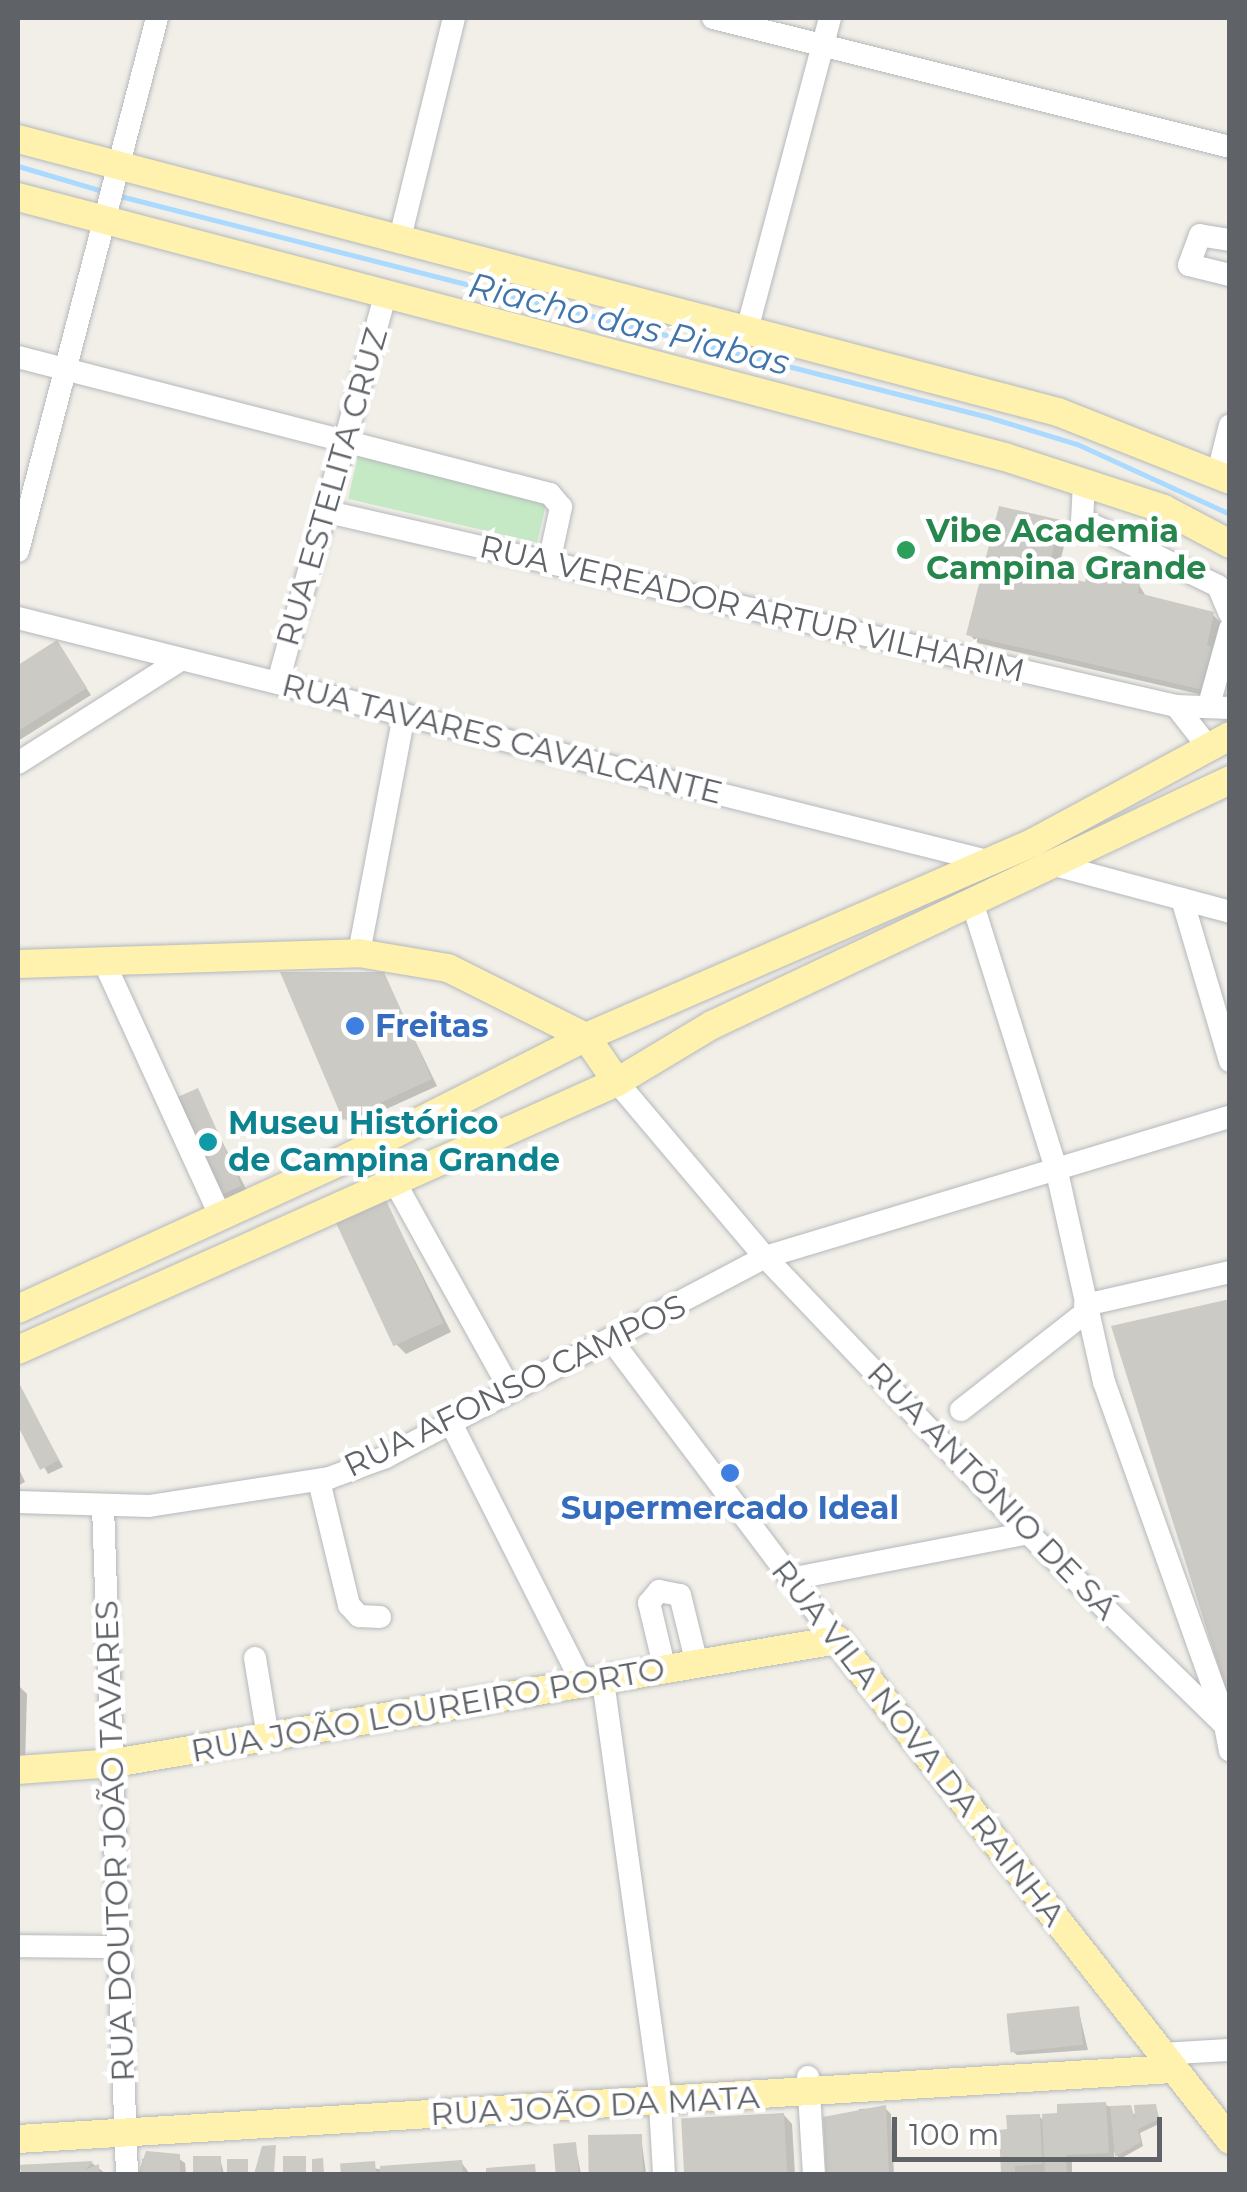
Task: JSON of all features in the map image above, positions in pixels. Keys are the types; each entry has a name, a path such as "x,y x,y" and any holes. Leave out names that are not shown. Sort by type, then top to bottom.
{"main road":[{"path":"18,139 119,169 1058,412 1224,476"},
{"path":"18,196 1084,483 1164,508 1230,544"},
{"path":"18,1350 392,1178 617,1082 712,1025 972,902 1211,743 1223,710"},
{"path":"1042,853 1125,808 1230,763"},
{"path":"18,1308 221,1217 586,1037 986,861 1042,853 1230,780"},
{"path":"18,964 359,953 448,968 586,1037 617,1082"},
{"name":"RUA JOÃO LOUREIRO PORTO","path":"18,1770 114,1763 837,1640"},
{"name":"RUA VILA NOVA DA RAINHA","path":"837,1640 1230,2140"},
{"name":"RUA JOÃO DA MATA","path":"18,2139 126,2130 236,2111 660,2095 1167,2061"},
{"name":"RUA JOÃO DA MATA","path":"18,2131 126,2130"}],"street":[{"path":"18,551 64,369 107,222 157,18"},
{"path":"399,242 454,18"},
{"path":"713,18 1230,148"},
{"path":"747,330 830,18"},
{"path":"1230,240 1200,235 1189,265 1230,274"},
{"name":"RUA ESTELITA CRUZ","path":"278,682 386,293"},
{"path":"18,357 556,497 561,506 549,562"},
{"path":"1224,476 1230,424"},
{"path":"1084,483 1082,520 1218,586 1230,614"},
{"name":"RUA VEREADOR ARTUR VILHARIM","path":"328,512 1176,706 1223,710"},
{"name":"RUA TAVARES CAVALCANTE","path":"18,618 986,861"},
{"path":"1223,710 1230,630"},
{"path":"18,762 180,660"},
{"path":"1176,706 1211,743"},
{"path":"359,953 404,714"},
{"path":"1042,853 1230,912"},
{"path":"1182,899 1230,1061"},
{"path":"972,902 1057,1172 1104,1382 1225,1716 1230,1750"},
{"path":"104,962 221,1217"},
{"name":"RUA ANTÔNIO DE SÁ","path":"617,1082 764,1257 1028,1533 1225,1716"},
{"name":"RUA AFONSO CAMPOS","path":"18,1502 103,1507 319,1480 451,1423 510,1389 612,1342 764,1257 1230,1117"},
{"path":"392,1178 510,1389"},
{"path":"961,1410 1086,1308 1230,1272"},
{"name":"RUA VILA NOVA DA RAINHA","path":"612,1342 837,1640"},
{"path":"451,1423 593,1682 660,2095 664,2174"},
{"path":"319,1480 349,1605 359,1616 380,1616"},
{"name":"RUA DOUTOR JOÃO TAVARES","path":"103,1507 127,2174"},
{"path":"790,1579 1028,1533"},
{"path":"665,1670 649,1602 659,1591 680,1596 697,1664"},
{"path":"255,1658 268,1737"},
{"path":"18,1946 119,1947"},
{"path":"1167,2061 1230,2050"},
{"path":"809,2085 814,2174"}],"green space":[{"path":"358,456 547,500 537,543 348,499"}],"building":[{"path":"999,506 1061,520 1047,572 1085,582 1088,569 1140,583 1138,593 1214,612 1207,645 1223,652 1212,692 966,635"},
{"path":"57,640 87,688 18,731 18,665"},
{"name":"Freitas","path":"280,972 384,972 432,1079 343,1120"},
{"name":"Museu Histórico de Campina Grande","path":"198,1088 242,1186 218,1196 174,1099"},
{"path":"385,1198 443,1323 393,1346 335,1221"},
{"path":"1230,1299 1230,1700 1229,1700 1111,1326"},
{"path":"18,1381 59,1460 40,1470 18,1426"},
{"path":"1079,2006 1083,2045 1010,2052 1006,2014"},
{"path":"1106,2102 1109,2153 1066,2155 1067,2174 1045,2174 1042,2114 1057,2113 1057,2104"},
{"path":"1156,2104 1159,2119 1136,2130 1134,2105"},
{"path":"886,2105 889,2174 826,2174 823,2117"},
{"path":"1131,2105 1141,2142 1115,2157 1110,2106"},
{"path":"784,2113 787,2174 684,2174 681,2118"},
{"path":"1040,2114 1042,2164 1015,2166 1015,2174 1001,2174 999,2130 1007,2129 1006,2115"},
{"path":"642,2134 643,2174 589,2174 588,2135"},
{"path":"576,2142 579,2174 556,2174 553,2144"},
{"path":"276,2145 274,2174 254,2174 262,2146"},
{"path":"146,2151 180,2154 180,2174 138,2174"},
{"path":"193,2156 221,2156 221,2174 193,2174"},
{"path":"283,2156 306,2156 306,2174 283,2174"},
{"path":"323,2158 324,2174 312,2174 312,2159"},
{"path":"227,2159 248,2159 248,2174 227,2174"},
{"path":"462,2160 463,2174 380,2174 380,2166"},
{"path":"93,2161 85,2170 99,2164 99,2174 22,2174 18,2165"},
{"path":"375,2161 376,2174 341,2174 340,2163"},
{"path":"535,2164 536,2174 486,2174 486,2168"}],"waterway":[{"name":"Riacho das Piabas","path":"18,166 106,192"},
{"name":"Riacho das Piabas","path":"116,195 988,417 1077,444 1230,514"}],"place":[{"name":"Vibe Academia Campina Grande","path":"906,550"},
{"name":"Freitas","path":"355,1026"},
{"name":"Museu Histórico de Campina Grande","path":"208,1142"},
{"name":"Supermercado Ideal","path":"730,1473"}]}
